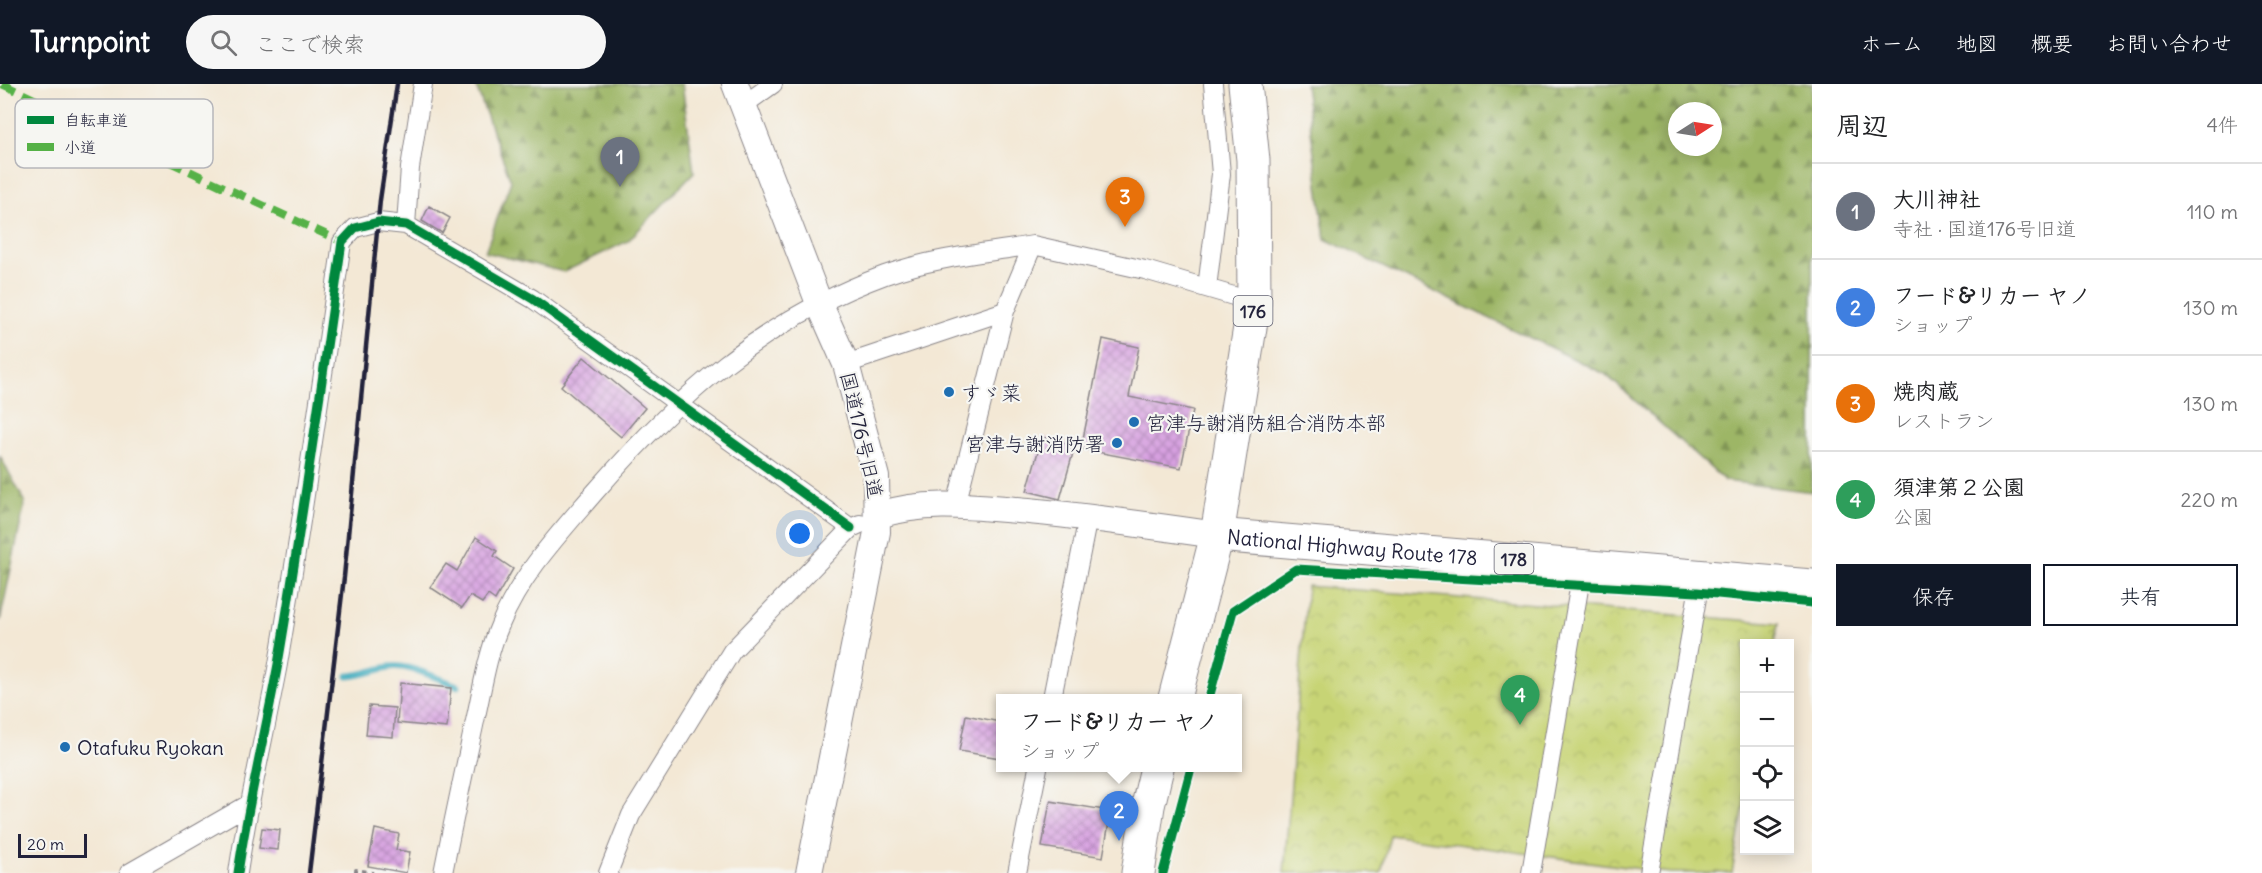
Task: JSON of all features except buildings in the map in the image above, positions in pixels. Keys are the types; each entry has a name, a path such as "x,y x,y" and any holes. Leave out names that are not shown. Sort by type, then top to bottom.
{"highway":[{"name":"176","path":"1176,694 1217,535 1254,302 1253,160 1245,84"},
{"name":"National Highway Route 178","path":"1217,535 1812,586"},
{"path":"1138,873 1148,806 1157,772"}],"street":[{"path":"406,225 410,168 423,84"},
{"path":"739,95 774,84"},
{"path":"1207,288 1221,174 1213,84"},
{"name":"国道176号旧道","path":"739,95 819,303 846,364 876,477 879,515 809,873"},
{"path":"238,873 245,824 251,803 301,526 342,242 356,228 378,222 406,225 533,299 851,528"},
{"path":"956,505 1005,311 1033,245"},
{"path":"443,873 481,694 499,626 519,587 545,550 677,403 737,353 819,303 887,275 947,259 1033,245 1145,270 1254,302"},
{"path":"846,364 1005,311"},
{"path":"608,873 631,815 732,651 851,528 903,507 956,505 1088,517 1217,535"},
{"path":"1053,694 1088,517"},
{"path":"1531,873 1583,565"},
{"path":"1649,873 1701,575"},
{"path":"1017,873 1037,772"},
{"path":"129,873 251,803"}],"path":[{"path":"356,873 356,870 373,873"}],"green space":[{"path":"475,84 682,84 694,172 628,241 564,272 485,252 511,181"},
{"path":"1305,84 1812,84 1812,492 1725,481 1605,374 1325,239"},
{"path":"0,456 25,502 0,621"},
{"path":"1307,586 1779,623 1776,639 1740,639 1740,828 1732,873 1670,873 1390,835 1381,873 1284,873"}],"waterway":[{"path":"348,676 396,666 433,676 458,686"}],"railway":[{"path":"309,873 344,577 380,200 397,84"}],"marked path":[{"path":"2,84 34,99"},
{"path":"183,168 342,242"}],"cycle path":[{"path":"238,873 287,611 342,242 355,228 378,222 406,225 533,299 851,528"},
{"path":"1210,694 1233,611 1296,569 1697,592 1812,603"},
{"path":"1163,873 1190,772"}],"place":[{"name":"大川神社","path":"620,187"},
{"name":"焼肉蔵","path":"1125,227"},
{"name":"すゞ菜","path":"949,392"},
{"name":"宮津与謝消防組合消防本部","path":"1134,422"},
{"name":"宮津与謝消防署","path":"1117,443"},
{"name":"須津第２公園","path":"1520,725"},
{"name":"Otafuku Ryokan","path":"65,747"},
{"name":"フード&リカー ヤノ","path":"1119,841"}]}
